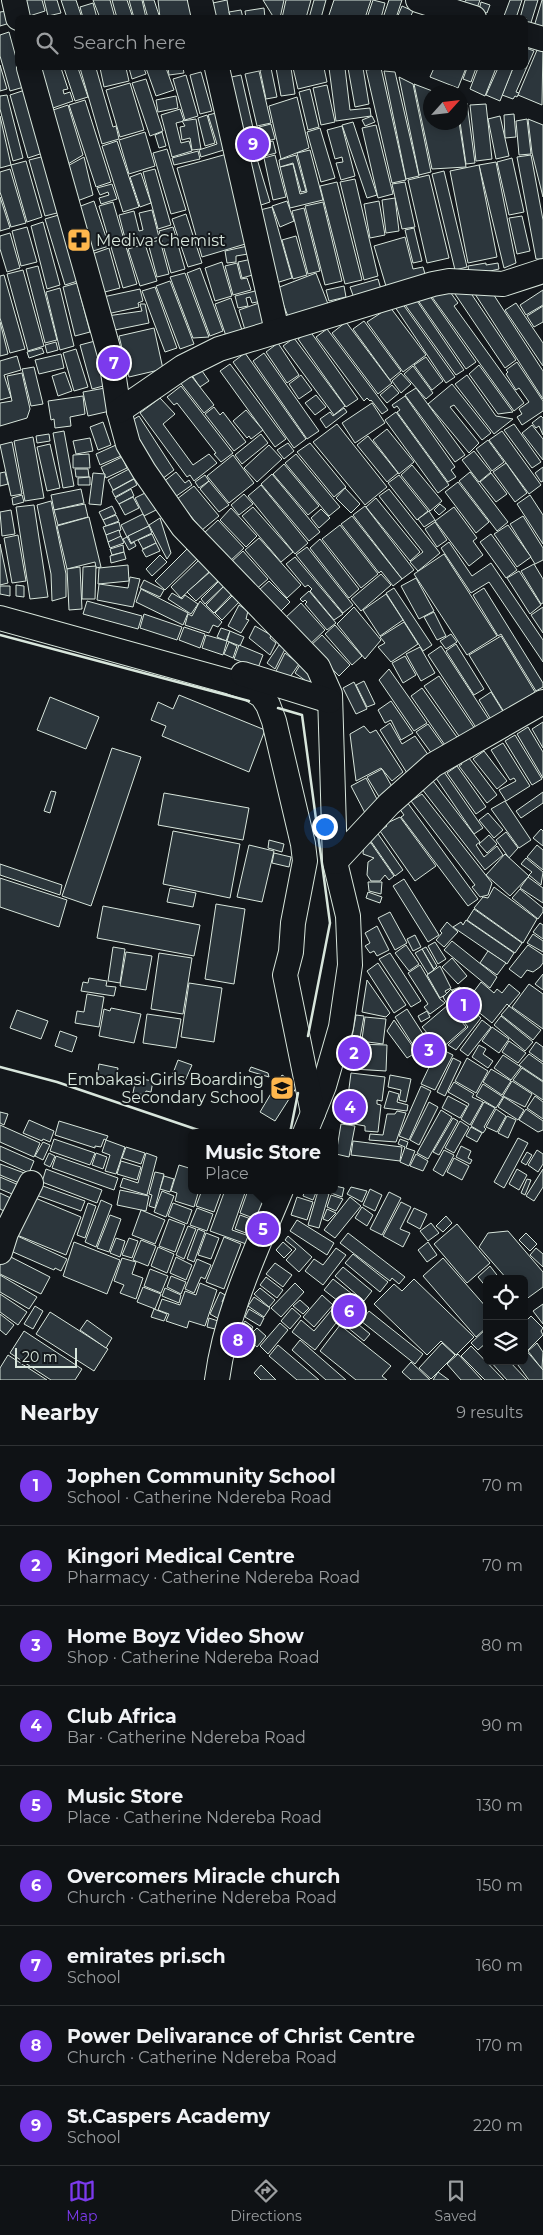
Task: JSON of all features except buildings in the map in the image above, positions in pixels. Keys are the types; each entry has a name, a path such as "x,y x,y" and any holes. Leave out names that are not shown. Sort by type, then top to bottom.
{"street":[{"path":"14,0 17,15"},
{"path":"200,0 203,15"},
{"path":"418,0 465,15"},
{"path":"528,35 543,40"},
{"path":"30,70 111,359 119,411 128,444 183,527 318,667 330,694 335,862 348,916 350,966 341,1027 324,1086 309,1123"},
{"path":"217,70 276,331"},
{"path":"119,411 183,367 219,350 276,331 432,284 449,281 503,284 543,271"},
{"path":"0,601 330,700"},
{"path":"0,618 231,682 249,688 262,696 274,721 299,825 305,860 293,922 291,952 285,975 309,1123"},
{"path":"335,862 388,804 433,765 543,702"},
{"path":"0,1252 6,1233 31,1183"},
{"path":"217,1380 221,1348 233,1306 279,1194"}],"wall":[{"path":"0,635 249,701"},
{"path":"278,708 302,715 330,923 308,1036"},
{"path":"0,1067 57,1082 195,1129"},
{"path":"291,1129 298,1093"}],"place":[{"name":"St.Caspers Academy","path":"253,144"},
{"name":"Mediva Chemist","path":"79,240"},
{"name":"emirates pri.sch","path":"114,363"},
{"name":"Jophen Community School","path":"464,1005"},
{"name":"Home Boyz Video Show","path":"429,1050"},
{"name":"Kingori Medical Centre","path":"354,1053"},
{"name":"Embakasi Girls Boarding Secondary School","path":"282,1088"},
{"name":"Club Africa","path":"350,1107"},
{"name":"Music Store","path":"263,1229"},
{"name":"Overcomers Miracle church","path":"349,1311"},
{"name":"Power Delivarance of Christ Centre","path":"238,1340"}]}
